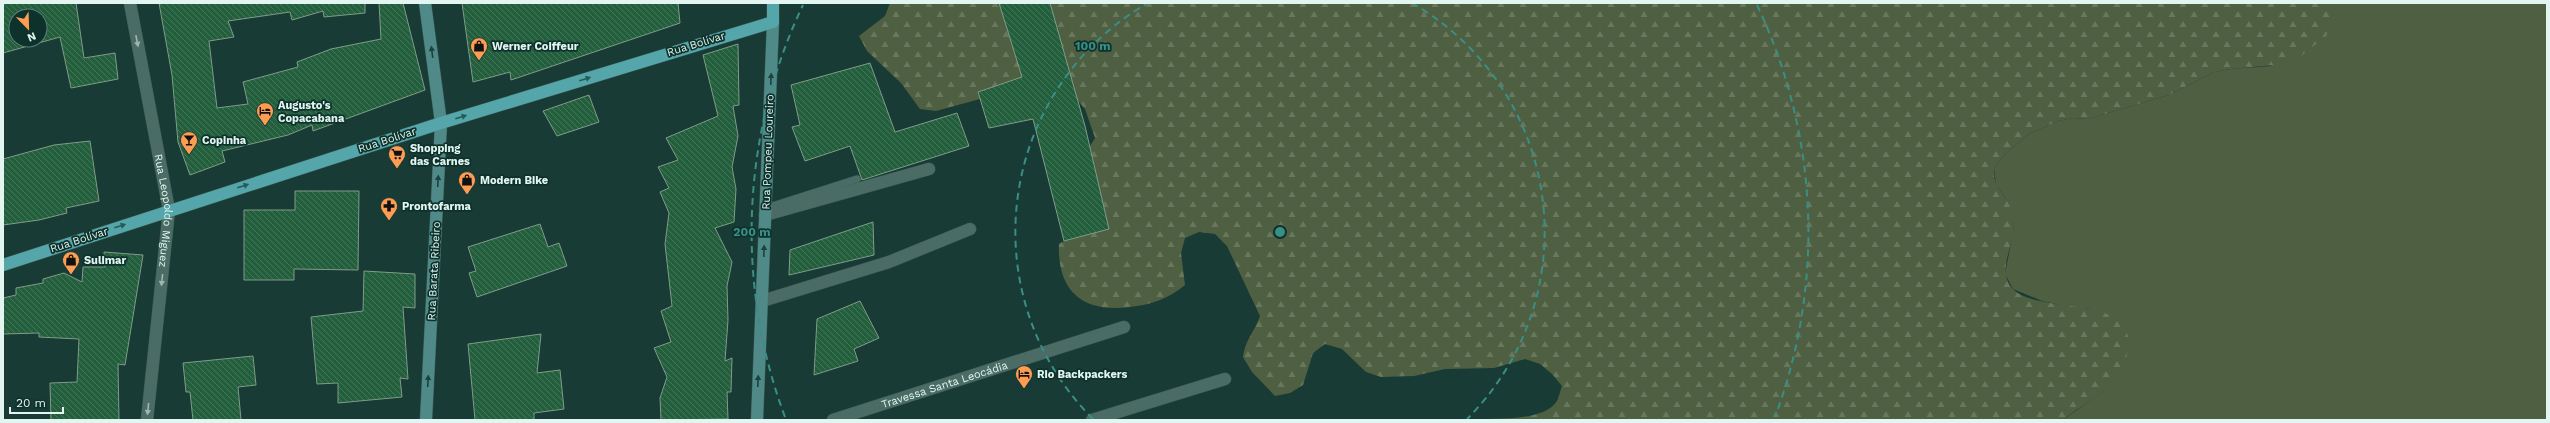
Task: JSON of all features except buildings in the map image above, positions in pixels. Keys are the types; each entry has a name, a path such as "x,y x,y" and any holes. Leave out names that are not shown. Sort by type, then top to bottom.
{"main road":[{"name":"Rua Barata Ribeiro","path":"425,3 441,123 426,420"},
{"name":"Rua Pompeu Loureiro","path":"757,420 773,3"},
{"name":"Rua Bolívar","path":"3,265 441,123 773,22"}],"street":[{"name":"Rua Leopoldo Miguez","path":"130,3 169,210 147,420"},
{"path":"766,211 929,169"},
{"path":"762,301 889,262 970,229"},
{"name":"Travessa Santa Leocádia","path":"833,420 1124,327"},
{"path":"1092,420 1225,379"}],"lane":[{"path":"766,211 857,179"}],"green space":[{"path":"890,3 2333,3 2334,21 2326,36 2300,57 2286,64 2230,69 2214,72 2169,95 2088,119 2073,118 2058,121 2029,134 2005,154 1994,168 1994,178 1998,188 2008,203 2013,219 2013,235 2006,266 2006,274 2012,288 2024,296 2042,301 2101,312 2117,319 2126,330 2128,347 2125,365 2119,376 2104,391 2063,420 1468,420 1517,418 1541,413 1550,408 1557,401 1562,386 1552,374 1540,364 1525,359 1494,368 1445,369 1414,376 1381,377 1366,372 1342,349 1325,344 1313,353 1303,385 1290,393 1275,396 1252,372 1243,357 1248,340 1260,316 1227,246 1215,234 1199,232 1185,238 1181,253 1185,285 1166,298 1145,305 1113,308 1099,306 1076,296 1068,287 1063,275 1059,244 1072,236 1087,151 1095,138 1085,109 1075,97 980,99 936,111 920,109 901,83 867,51 859,36 885,16"},
{"path":"2333,3 2547,3 2547,420 2063,420 2105,390 2091,309 2075,308 2042,301 2013,289 2005,274 2014,227 2011,212 2005,197 1996,185 1994,168 2005,154 2029,134 2058,121 2073,118 2088,119 2169,95 2214,72 2230,69 2271,66"}],"place":[{"name":"Werner Coiffeur","path":"479,61"},
{"name":"Augusto's Copacabana","path":"265,126"},
{"name":"Copinha","path":"189,155"},
{"name":"Shopping das Carnes","path":"397,169"},
{"name":"Modern Bike","path":"467,195"},
{"name":"Prontofarma","path":"389,221"},
{"name":"Sulimar","path":"71,275"},
{"name":"Rio Backpackers","path":"1024,389"}]}
